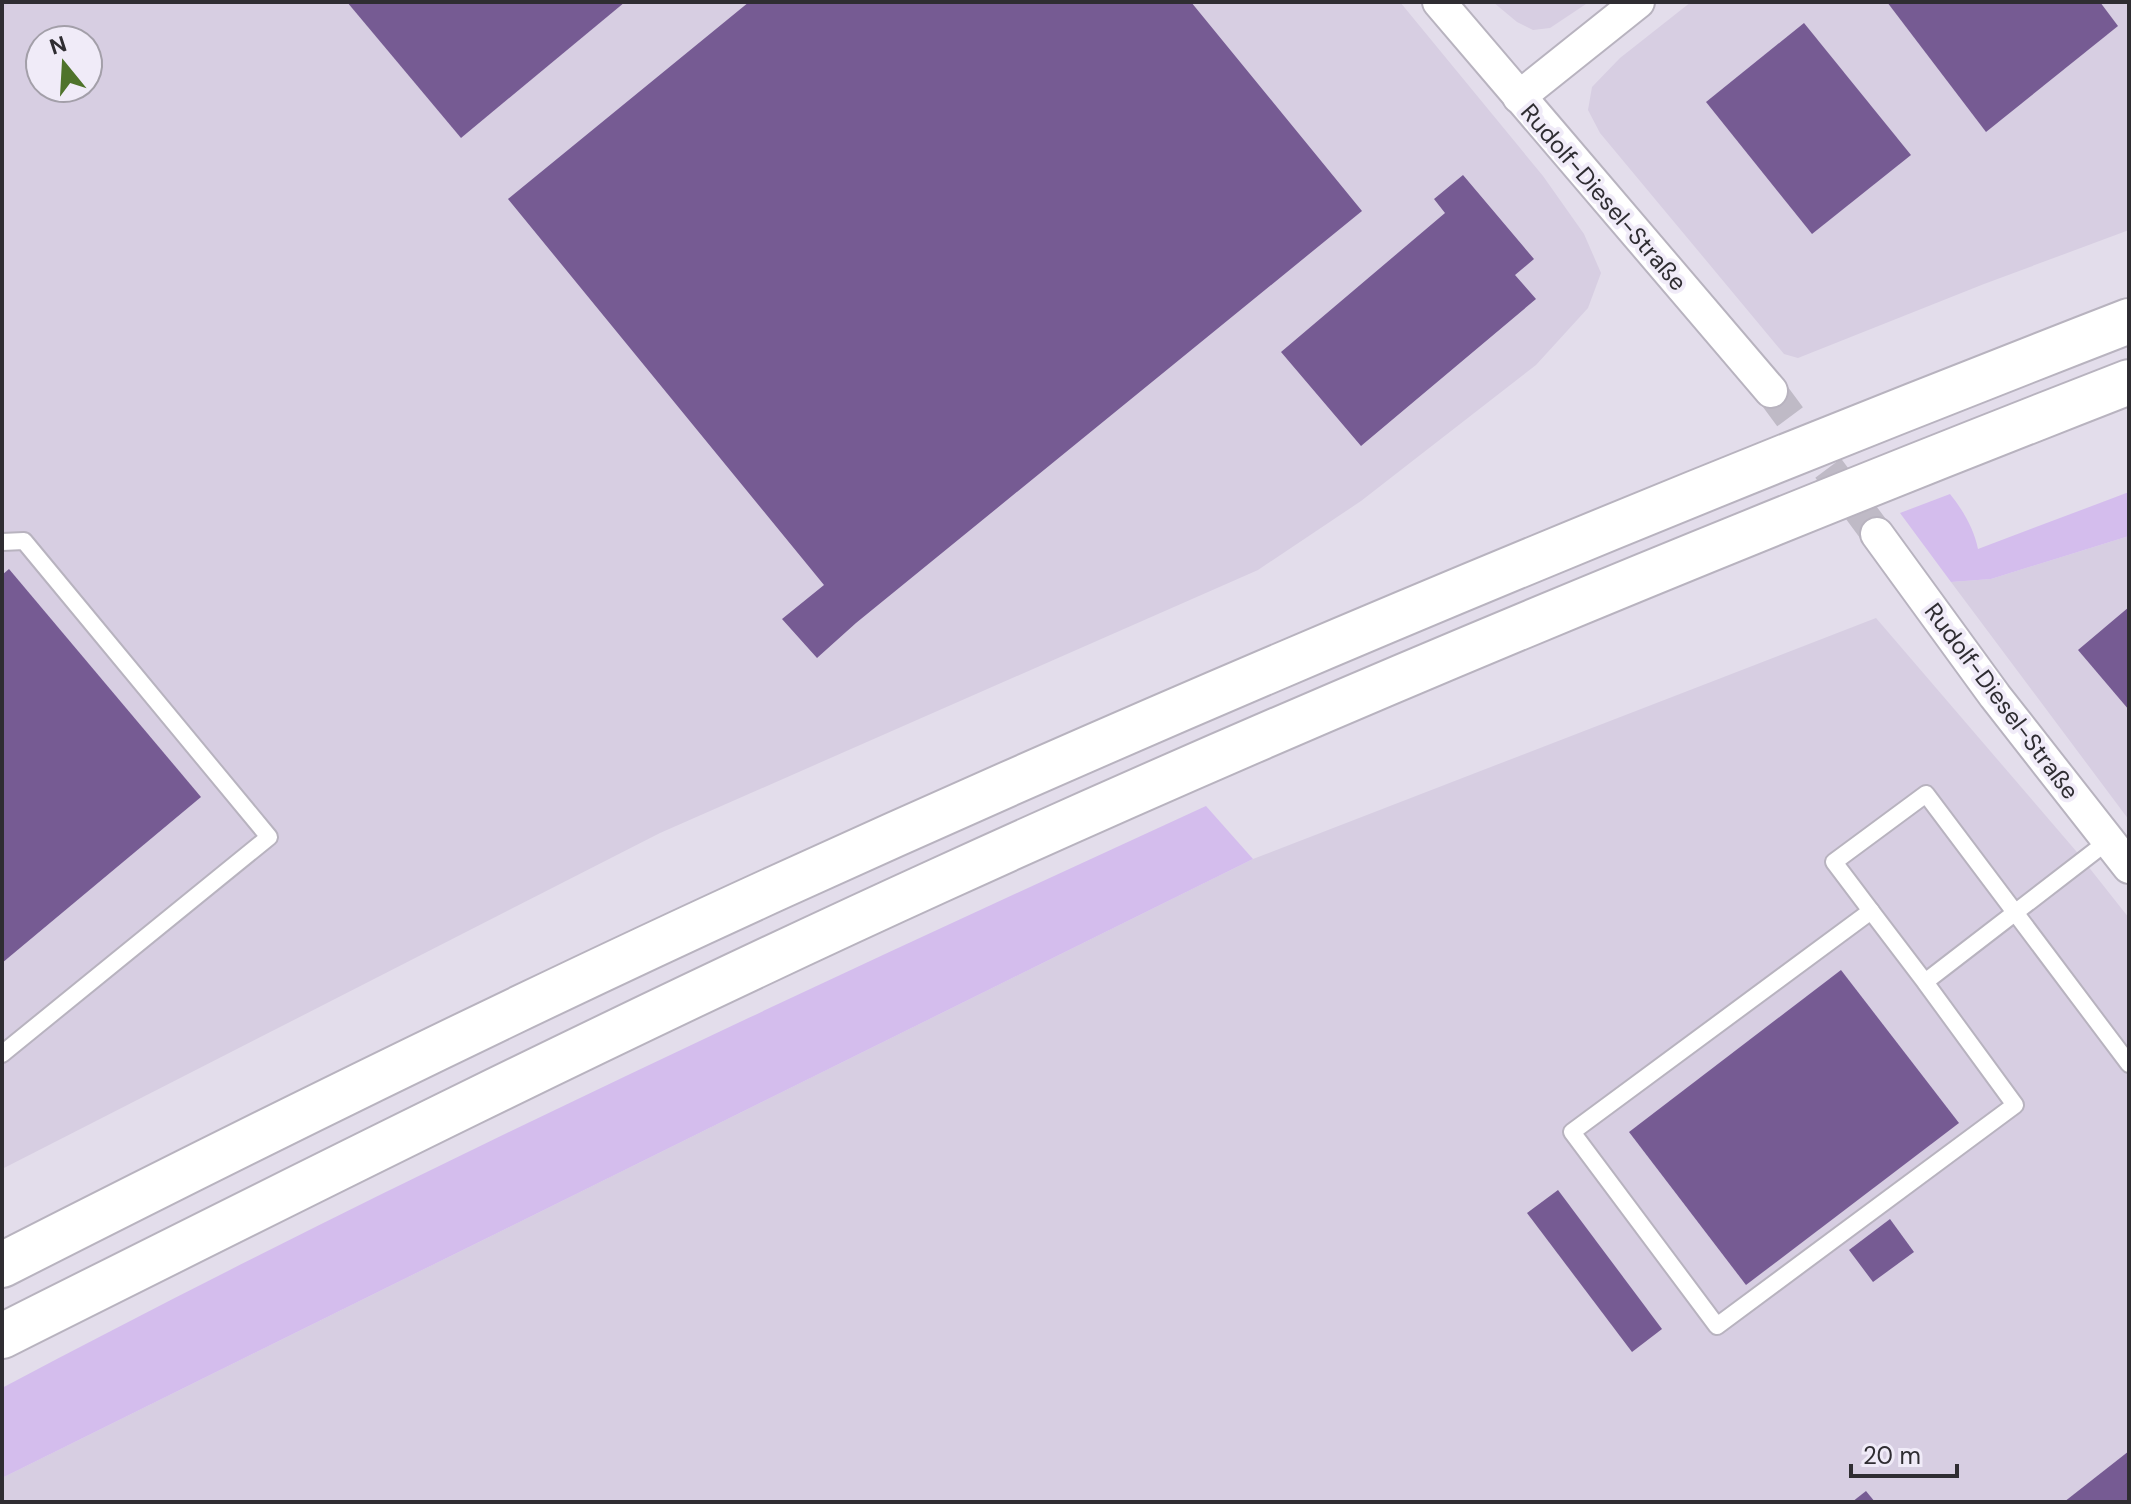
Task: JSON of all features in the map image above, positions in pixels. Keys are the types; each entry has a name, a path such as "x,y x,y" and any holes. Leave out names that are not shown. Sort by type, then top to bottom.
{"highway":[{"path":"2,1265 220,1154 489,1025 777,888 994,791 1675,499 2129,321"},
{"path":"2,1336 498,1089 938,880 1217,756 1713,546 2129,382"}],"street":[{"name":"Rudolf-Diesel-Straße","path":"1439,2 1771,391"},
{"path":"1519,97 1638,2"},
{"name":"Rudolf-Diesel-Straße","path":"1877,534 1995,696 2129,867"}],"lane":[{"path":"2,542 24,541 269,837 2,1054"},
{"path":"1871,911 1572,1132 1717,1326 2015,1105 1925,982 1834,862 1926,794 2129,1064"},
{"path":"1925,982 2108,841"}],"shaded area":[{"path":"2,2 1400,2 1543,176 1584,234 1601,273 1588,308 1536,365 1361,501 1258,570 660,833 2,1169"},
{"path":"1493,2 1589,2 1550,28 1533,30 1517,22"},
{"path":"1691,2 2129,2 2129,230 1798,358 1784,354 1600,133 1588,110 1592,87 1620,58"},
{"path":"2129,492 2129,536 1991,579 1951,582 1900,513 1950,494 1967,520 1978,549"},
{"path":"2129,536 2129,820 1951,582 1991,579"},
{"path":"1876,618 2076,851 2129,918 2129,1502 2,1502 2,1478 1253,859"},
{"path":"1206,806 1253,859 2,1478 2,1388 449,1161"}],"building":[{"path":"347,2 625,2 461,138"},
{"path":"749,2 1191,2 1362,211 817,658 782,619 824,585 508,199"},
{"path":"1887,2 2100,2 2118,26 1986,132"},
{"path":"1804,23 1911,155 1812,234 1706,102"},
{"path":"1463,175 1534,259 1515,275 1536,299 1361,446 1281,352 1445,213 1434,199"},
{"path":"9,569 201,797 2,963 2,575"},
{"path":"2129,607 2129,710 2078,650"},
{"path":"1841,970 1959,1123 1746,1285 1629,1132"},
{"path":"1558,1190 1662,1329 1632,1352 1527,1213"},
{"path":"1890,1219 1914,1252 1873,1282 1849,1250"},
{"path":"2129,1451 2129,1502 2064,1502"},
{"path":"1866,1491 1875,1502 1852,1502"}],"tunnel":[{"path":"1771,391 1877,534"}]}
